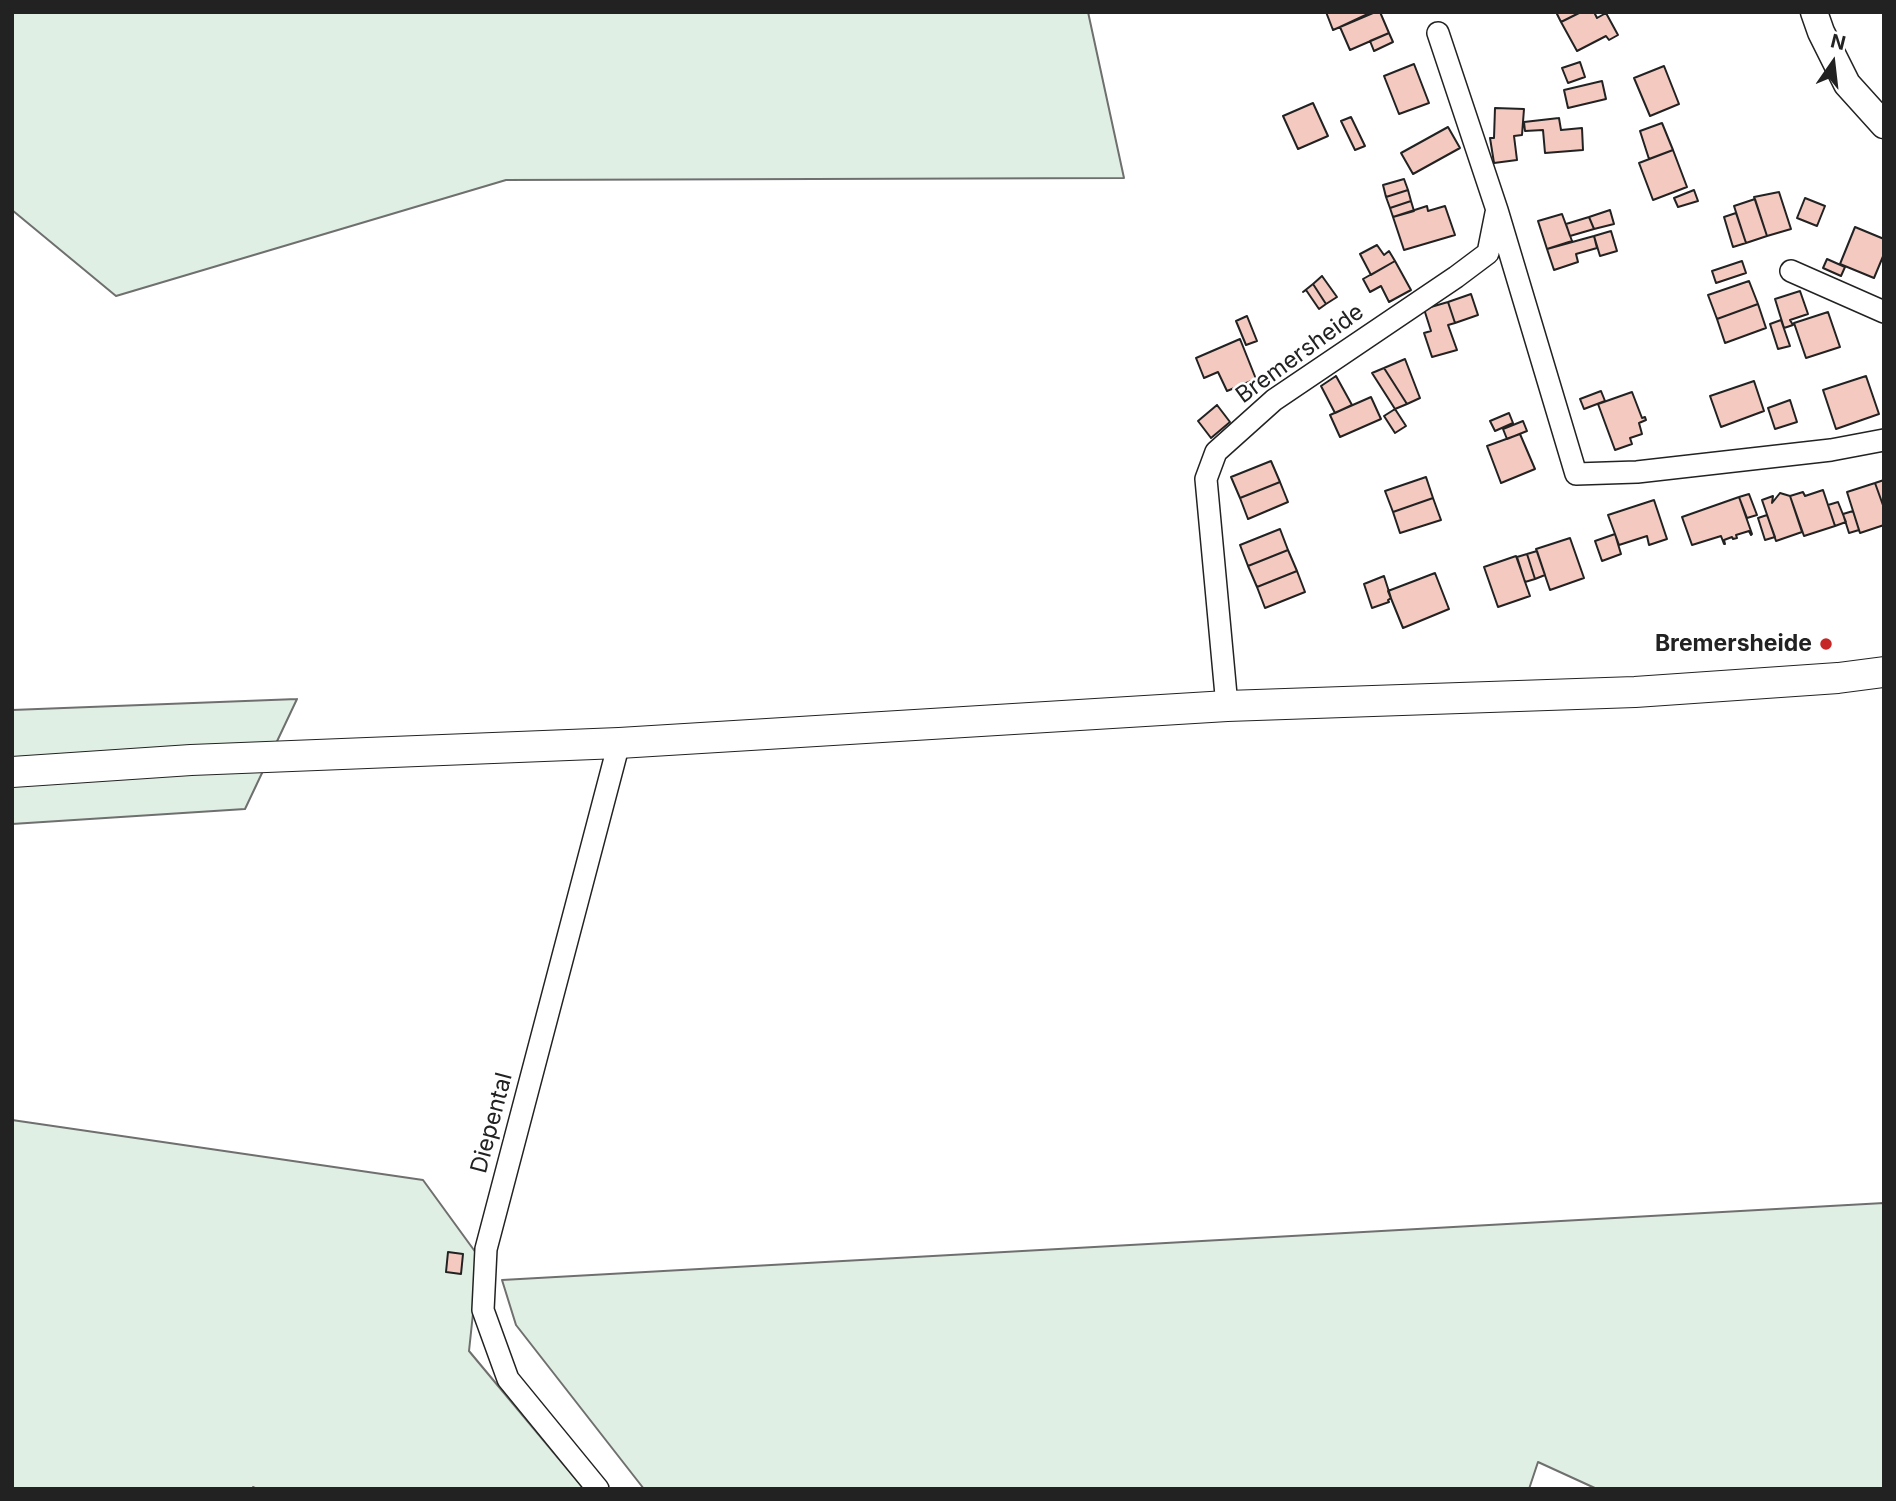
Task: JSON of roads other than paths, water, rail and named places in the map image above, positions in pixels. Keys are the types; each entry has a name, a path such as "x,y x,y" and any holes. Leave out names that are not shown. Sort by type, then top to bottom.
{"main road":[{"path":"12,772 191,760 619,743 1227,706 1635,692 1838,678 1884,672"}],"street":[{"path":"1814,12 1847,84 1884,125"},
{"path":"1438,33 1497,210 1576,474 1637,472 1830,450 1884,440"},
{"name":"Bremersheide","path":"1227,706 1206,479 1216,452 1274,400 1488,253 1497,210"},
{"path":"1791,271 1884,312"},
{"name":"Diepental","path":"598,1489 508,1378 482,1310 486,1249 619,743"}],"place":[{"name":"Bremersheide","path":"1826,644"}]}
